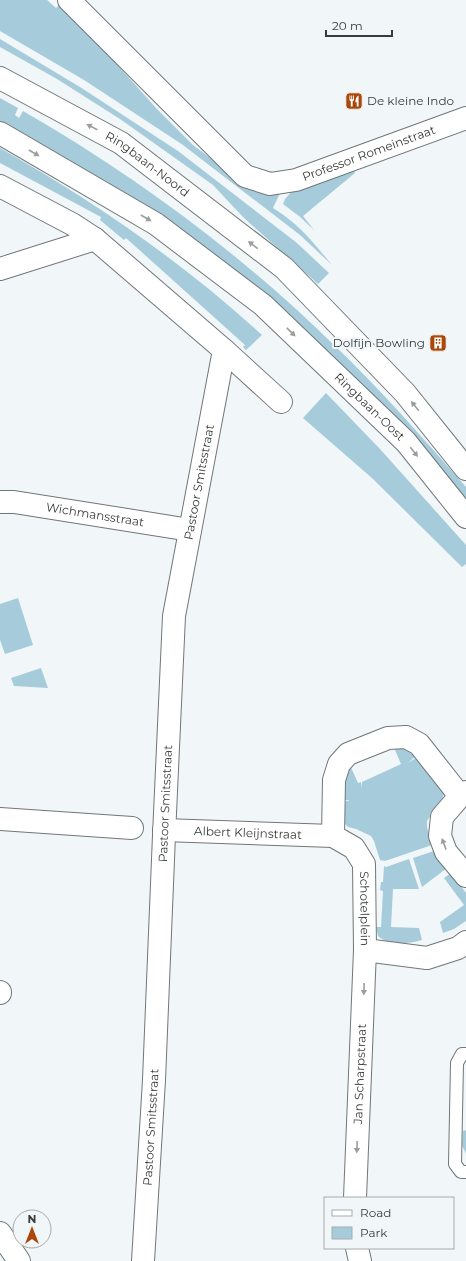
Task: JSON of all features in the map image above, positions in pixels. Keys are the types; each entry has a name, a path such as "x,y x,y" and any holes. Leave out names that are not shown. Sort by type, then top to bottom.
{"street":[{"name":"Professor Romeinstraat","path":"69,0 245,176 270,184 296,180 466,118"},
{"name":"Ringbaan-Noord","path":"0,78 121,143 284,268 405,392 466,469"},
{"name":"Ringbaan-Oost","path":"0,133 156,224 263,305 406,442 466,518"},
{"path":"0,186 72,224 95,239 224,350 281,402"},
{"path":"0,269 95,239"},
{"name":"Pastoor Smitsstraat","path":"143,1261 154,1080 174,616 224,350"},
{"name":"Wichmansstraat","path":"0,502 14,502 190,530"},
{"path":"333,836 334,780 339,764 348,754 388,738 406,737 419,744 463,794 442,817 440,836 446,852 466,876"},
{"path":"0,819 132,828"},
{"name":"Albert Kleijnstraat","path":"164,830 333,836"},
{"name":"Schotelplein","path":"333,836 354,848 364,864 366,950 427,958 458,948 466,942"},
{"name":"Jan Scharpstraat","path":"355,1197 366,950"},
{"path":"0,1233 18,1261"},
{"path":"357,1249 360,1261"}],"lane":[{"path":"466,1054 462,1054 457,1063 455,1164 461,1172 466,1172"}],"green space":[{"path":"0,0 47,0 56,8 60,4 157,109 193,145 225,169 280,193 273,208 298,227 332,265 300,235 183,145 84,80 0,31"},
{"path":"0,39 80,87 178,151 297,243 329,273 318,284 244,218 213,185 120,119 57,79 0,47"},
{"path":"0,98 18,108 15,115 19,118 23,111 106,162 147,190 225,248 299,311 368,379 418,432 466,487 466,511 349,384 26,136 0,122"},
{"path":"0,148 69,189 136,234 201,283 262,335 246,350 243,347 245,345 126,238 124,240 100,220 101,217 0,163"},
{"path":"352,165 355,173 303,216 314,230 283,204 285,199 294,189"},
{"path":"326,393 380,449 466,545 466,564 462,567 373,479 303,418"},
{"path":"18,598 33,645 5,654 0,640 0,604"},
{"path":"41,668 48,688 14,686 11,678"},
{"path":"395,742 417,755 408,763 419,756 444,789 443,797 427,821 427,827 432,845 385,861 380,860 371,836 348,827 344,823 343,802 350,800 342,800 341,783 349,763 358,783 361,782 361,789 362,782 401,764 392,743"},
{"path":"434,851 447,868 422,887 413,858"},
{"path":"409,859 419,889 393,889 391,927 419,928 422,940 405,943 393,943 378,936 376,927 381,927 383,891 380,890 381,882 383,882 384,866 386,867"},
{"path":"451,873 466,893 466,921 454,929 443,933 440,922 464,905 444,878"},
{"path":"465,1130 466,1154 462,1145 463,1131"}],"place":[{"name":"De kleine Indo","path":"354,101"},
{"name":"Dolfijn Bowling","path":"438,343"}]}
